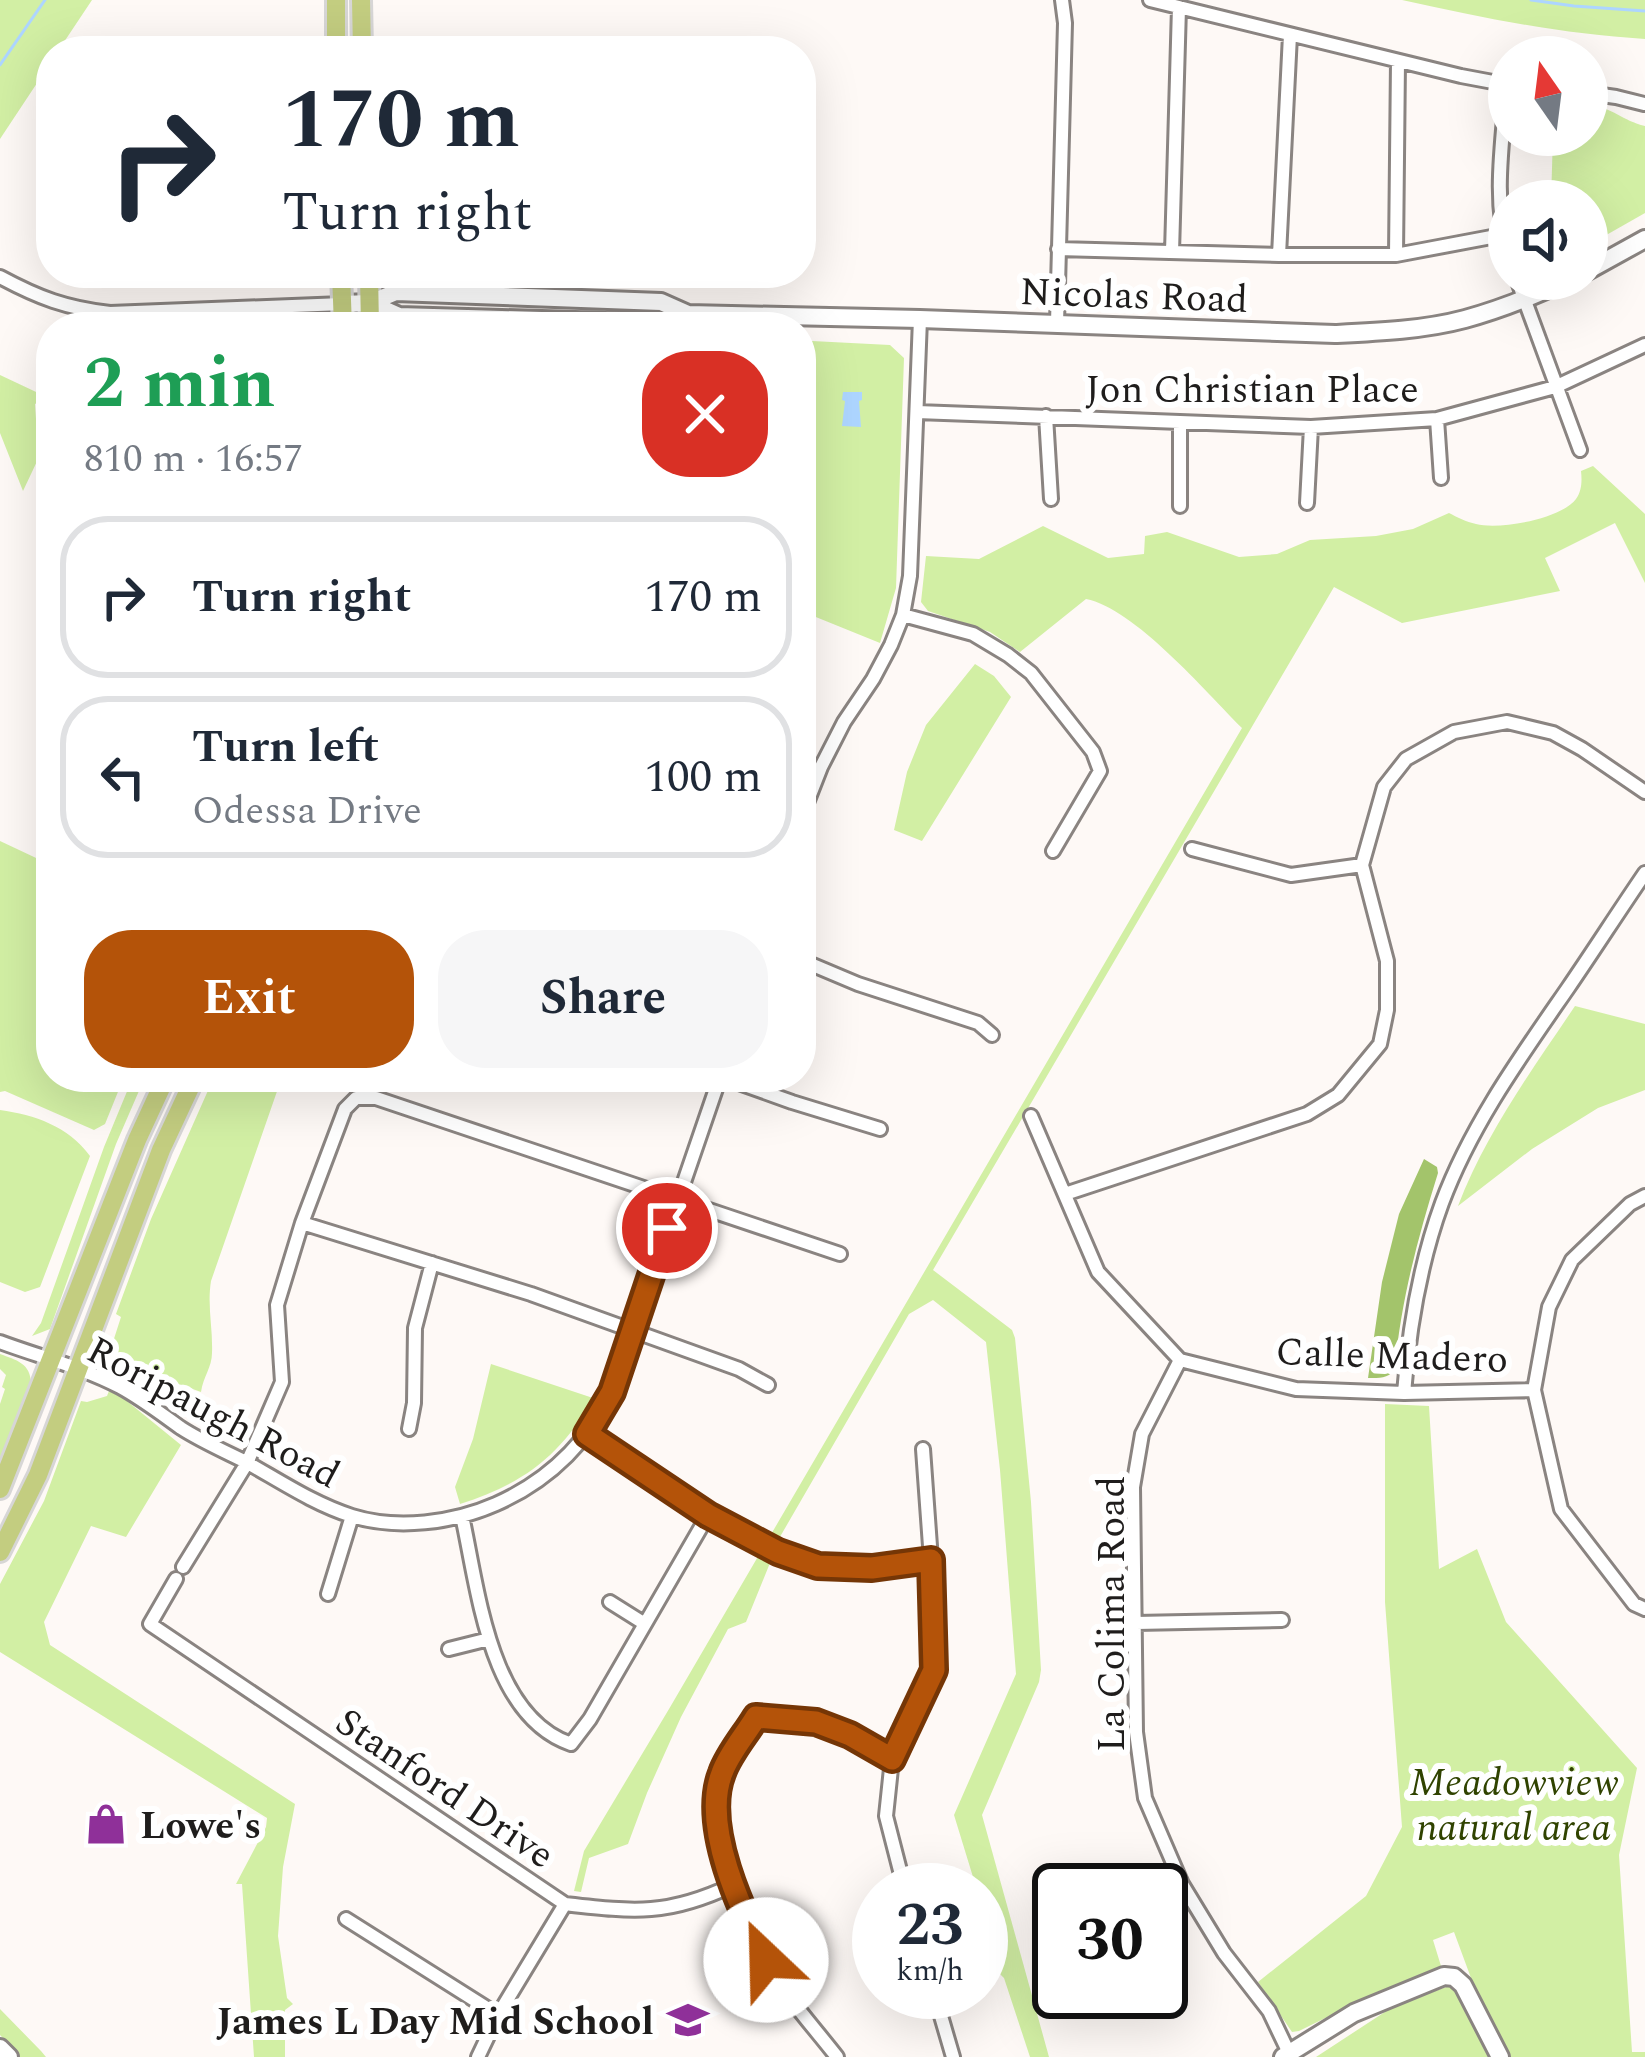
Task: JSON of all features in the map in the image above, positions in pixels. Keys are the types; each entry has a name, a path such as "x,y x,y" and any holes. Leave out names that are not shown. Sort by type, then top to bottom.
{"main road":[{"path":"335,36 336,0"},
{"path":"362,0 362,36"},
{"path":"1608,259 1645,239"},
{"path":"342,288 343,312"},
{"path":"369,288 370,312"},
{"name":"Nicolas Road","path":"816,317 1335,334 1461,321 1524,300"},
{"name":"Nicolas Road","path":"343,304 370,303 390,312"},
{"path":"0,1489 159,1092"},
{"path":"0,1552 38,1475 161,1150 188,1092"},
{"path":"1286,2055 1354,2013 1444,1976 1463,1985 1500,2057"},
{"path":"0,2048 9,2057"}],"street":[{"path":"1057,323 1062,0"},
{"path":"1150,0 1488,81"},
{"path":"1172,252 1179,7"},
{"path":"1279,255 1290,35"},
{"path":"1396,254 1398,61"},
{"path":"1608,96 1644,104"},
{"path":"1058,249 1396,254 1488,238"},
{"name":"Nicolas Road","path":"0,278 40,298 103,312"},
{"path":"1524,300 1580,450"},
{"name":"Nicolas Road","path":"136,312 343,304"},
{"path":"816,779 903,615 910,576 920,319"},
{"name":"Jon Christian Place","path":"916,412 1367,426 1437,419 1555,387 1645,345"},
{"path":"1046,416 1051,499"},
{"path":"1437,419 1441,478"},
{"path":"1180,422 1180,506"},
{"path":"1307,503 1311,427"},
{"path":"903,615 973,634 1008,655 1030,673 1093,752 1100,771 1053,850"},
{"path":"1065,1194 1307,1114 1338,1095 1358,1073 1380,1044 1387,1010 1387,961 1362,866 1384,787 1412,754 1454,732 1507,722 1552,733 1645,792"},
{"path":"1192,849 1291,875 1362,866"},
{"path":"1404,1393 1408,1337 1442,1202 1487,1111 1645,873"},
{"path":"816,966 978,1023 992,1035"},
{"name":"Roripaugh Road","path":"0,1342 101,1377 153,1405 183,1430 352,1516 409,1523 488,1508 547,1475 587,1434 612,1392 716,1092"},
{"path":"764,1092 880,1129"},
{"path":"247,1463 282,1382 277,1305 345,1109 356,1098 376,1098 840,1254"},
{"path":"1031,1116 1098,1272 1180,1360"},
{"path":"1645,1196 1630,1204 1572,1260 1550,1307 1534,1390 1562,1509 1634,1604 1645,1610"},
{"path":"302,1223 531,1294 740,1369 768,1385"},
{"path":"409,1429 416,1328 432,1263"},
{"name":"Calle Madero","path":"1180,1360 1296,1389 1534,1390"},
{"name":"La Colima Road","path":"1180,1360 1142,1434 1133,1487 1136,1732 1144,1798 1182,1884 1224,1953 1269,2011 1286,2055"},
{"path":"587,1434 708,1515 768,1547 818,1566 872,1568 931,1560"},
{"path":"898,1863 886,1816 892,1759 934,1670 923,1449"},
{"name":"Stanford Drive","path":"247,1463 150,1624 565,1904 654,1910 696,1902 733,1885"},
{"path":"462,1516 489,1639 509,1690 538,1723 571,1744 708,1515"},
{"path":"328,1594 352,1516"},
{"path":"610,1602 646,1624"},
{"path":"1136,1623 1282,1620"},
{"path":"449,1649 489,1639"},
{"path":"837,2057 766,1960 733,1885 716,1821 721,1774 756,1717 816,1722 892,1759"},
{"path":"478,2057 565,1904"},
{"path":"346,1918 498,2015"},
{"path":"940,2019 949,2056"}],"green space":[{"path":"0,0 92,0 68,36 36,36 36,85 0,139"},
{"path":"1402,0 1645,0 1645,39 1523,24"},
{"path":"1608,110 1645,126 1645,213 1608,234 1608,180 1552,180 1552,156 1608,156"},
{"path":"816,341 890,345 904,358 896,588 880,643 816,617"},
{"path":"0,375 36,392 36,463 23,491 0,433"},
{"path":"1593,466 1645,514 1645,583 1615,523 1545,558 1560,591 1402,623 1334,587 933,1270 1012,1330 1015,1338 1041,1670 982,1815 995,1863 969,1863 954,1815 1016,1674 986,1342 933,1300 909,1314 766,1561 770,1563 746,1622 728,1629 681,1717 628,1844 589,1858 581,1892 574,1891 584,1851 1242,728 1147,634 1105,606 1086,599 1020,652 990,632 928,611 921,602 926,556 979,559 1043,526 1108,558 1144,554 1145,536 1167,532 1239,557 1277,554 1310,540 1413,529 1449,513 1476,524 1514,524 1568,506 1579,493 1581,471"},
{"path":"975,664 994,676 1011,697 922,841 894,830 907,772 926,725"},
{"path":"0,841 36,858 36,1092 118,1092 105,1124 94,1130 0,1092"},
{"path":"1575,1006 1645,1024 1645,1090 1598,1108 1532,1149 1458,1206 1496,1128"},
{"path":"127,1092 139,1092 50,1329 32,1336 41,1323"},
{"path":"207,1092 277,1092 211,1281 212,1358 201,1392 125,1365 115,1359 111,1348 121,1317 116,1314 151,1219"},
{"path":"0,1110 50,1124 90,1156 40,1287 25,1292 0,1282"},
{"path":"1424,1159 1438,1173 1411,1269 1395,1367 1388,1376 1368,1378 1382,1282 1399,1214"},
{"path":"0,1354 25,1367 31,1384 0,1462 0,1404 6,1375 0,1369"},
{"path":"491,1364 593,1398 568,1436 538,1465 503,1487 460,1504 455,1487 473,1439"},
{"path":"109,1391 181,1445 126,1537 91,1526 44,1622 50,1645 295,1804 283,1867 278,1936 287,1998 293,2004 285,2010 285,2057 254,2057 242,1884 236,1884 267,1818 0,1652 0,1584 44,1501 81,1401 107,1396"},
{"name":"Meadowview natural area","path":"1385,1404 1429,1406 1439,1569 1477,1549 1506,1622 1637,1768 1619,1855 1632,2052 1645,2052 1645,2057 1316,2057 1394,2006 1471,1978 1454,1932 1433,1940 1441,1966 1299,2031 1292,2032 1258,1982 1366,1896 1402,1827 1385,1602"},
{"path":"1008,1909 1032,1996 1032,2019 1038,2019 1049,2057 1030,2057 1008,1990"},
{"path":"0,2009 46,2057 20,2057 0,2035"}],"water":[{"path":"843,392 862,392 861,427 842,426"}],"waterway":[{"path":"0,65 45,0"},
{"path":"1531,0 1645,11"}],"place":[{"name":"Lowe's","path":"106,1824"},
{"name":"James L Day Mid School","path":"688,2020"}],"route":[{"path":"667,1228 612,1392 587,1434 708,1515 778,1552 818,1566 872,1568 931,1560 934,1670 892,1759 816,1722 756,1717 721,1774 716,1821 733,1885 766,1960"}]}
